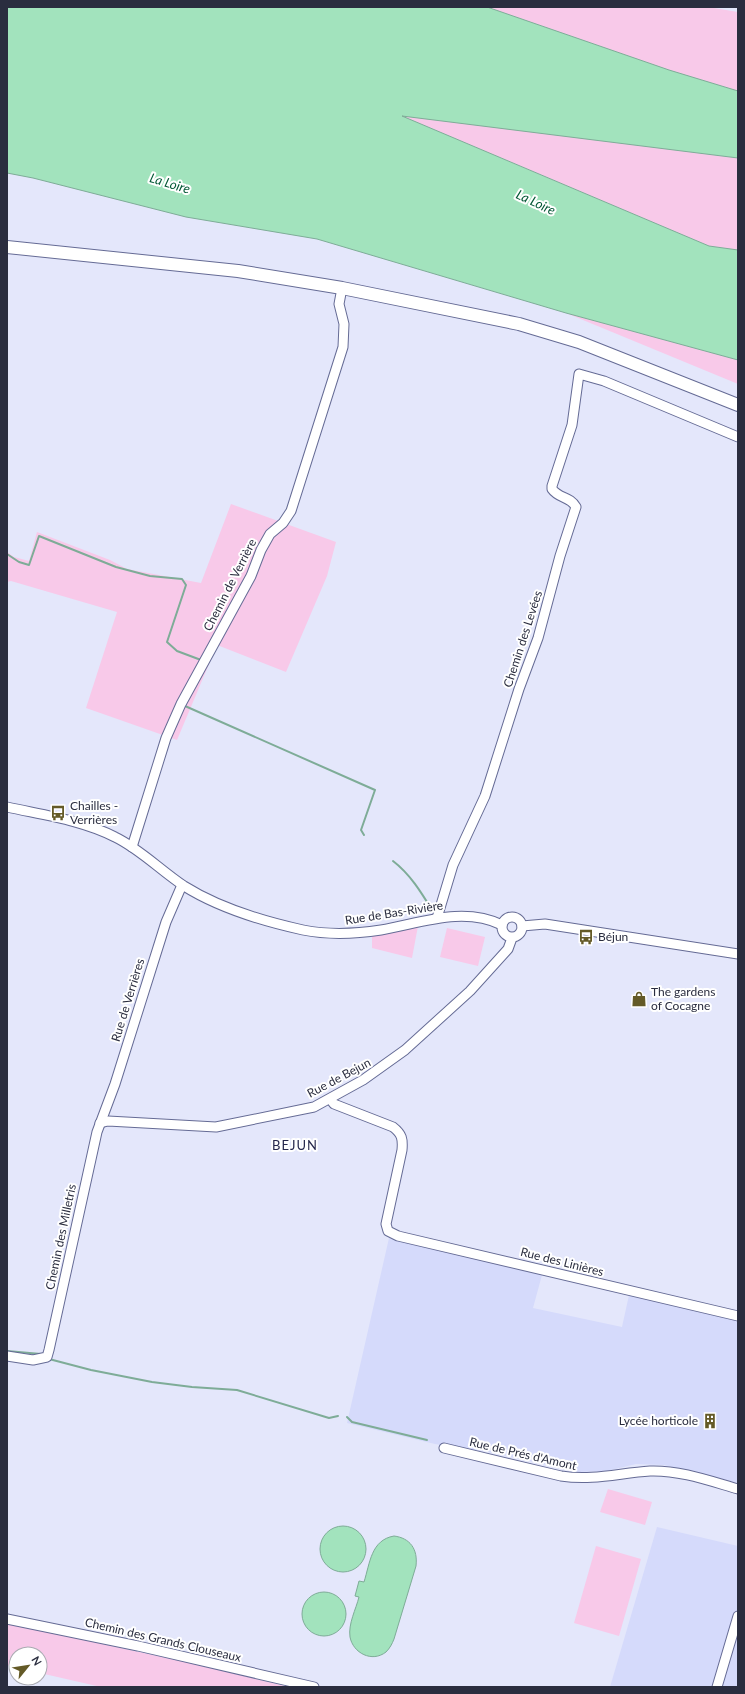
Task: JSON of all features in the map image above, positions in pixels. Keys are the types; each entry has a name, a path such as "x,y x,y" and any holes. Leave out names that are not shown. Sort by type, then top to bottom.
{"main road":[{"path":"7,247 238,271 342,288 519,324 579,342 738,405"}],"street":[{"name":"Chemin de Verrière","path":"132,846 166,738 181,704 251,576 261,550 270,534 283,523 291,511 343,347 344,324 339,304 342,288"},
{"name":"Chemin des Levées","path":"437,918 454,865 485,796 517,696 538,638 560,556 576,507 570,499 557,495 552,489 552,486 572,425 579,374 604,381 738,437"},
{"name":"Rue de Bas-Rivière","path":"7,807 97,829 132,846 182,885 216,902 266,920 303,930 337,934 380,930 437,918 458,916 477,916 493,920 502,925"},
{"name":"Rue de Verrières","path":"100,1123 115,1084 164,928 182,885"},
{"path":"514,918 518,919 522,926 518,935 512,938 504,934 502,925 507,919 514,918"},
{"path":"522,926 545,924 738,954"},
{"name":"Rue de Bejun","path":"100,1123 108,1121 216,1127 307,1108 330,1099 381,1069 435,1024 500,959 508,949 512,938"},
{"name":"Rue des Linières","path":"330,1099 334,1104 393,1127 399,1132 403,1140 386,1224 388,1231 398,1236 738,1316"},
{"name":"Chemin des Milletris","path":"7,1356 33,1360 47,1357 100,1123"},
{"name":"Rue de Prés d'Amont","path":"444,1448 579,1479 651,1471 674,1472 738,1489"},
{"path":"716,1687 738,1616"},
{"name":"Chemin des Grands Clouseaux","path":"7,1618 138,1646 314,1687"}],"shaded area":[{"path":"487,7 708,7 738,12 738,91 669,70"},
{"path":"400,115 738,158 738,250 709,246"},
{"path":"566,313 738,360 738,384"},
{"path":"231,504 336,542 327,576 286,672 217,645 177,740 86,708 117,612 11,581 7,582 7,552 14,557 29,561 37,532 110,560 127,569 201,583"},
{"path":"418,926 412,958 372,948 372,936"},
{"path":"447,928 485,937 478,966 440,957"},
{"path":"389,1238 542,1275 533,1308 622,1327 629,1295 738,1321 738,1483 664,1465 636,1464 607,1471 579,1472 494,1453 435,1444 347,1423"},
{"path":"608,1489 652,1502 645,1525 600,1512"},
{"path":"657,1527 738,1546 738,1687 610,1687"},
{"path":"596,1546 641,1559 619,1636 574,1623"},
{"path":"7,1623 194,1664 289,1687 101,1687 48,1675 48,1646 8,1646 7,1665"}],"water":[{"name":"La Loire","path":"7,7 487,7 669,70 738,91 738,158 402,116 709,246 738,250 738,360 566,313 317,239 186,217 33,178 7,173"},
{"path":"343,1526 356,1530 362,1536 366,1549 362,1562 356,1568 343,1572 330,1568 324,1562 320,1549 324,1536 330,1530"},
{"path":"394,1536 404,1539 412,1545 416,1554 416,1566 392,1644 386,1652 381,1655 375,1657 364,1655 355,1648 350,1637 351,1622 359,1597 355,1596 359,1581 364,1582 370,1560 376,1547 386,1538"},
{"path":"320,1592 328,1592 333,1593 340,1598 345,1605 345,1623 340,1630 333,1635 320,1636 312,1633 305,1626 302,1618 302,1610 305,1602 312,1595"}],"waterway":[{"path":"7,554 19,562 29,565 39,536 116,567 150,576 182,579 186,585 167,642 177,651 201,660 200,662"},
{"path":"185,706 375,790 361,830 364,835"},
{"path":"393,861 410,877 432,910"},
{"path":"7,1351 41,1354"},
{"path":"49,1359 91,1370 152,1382 192,1387 237,1390 329,1418 338,1416"},
{"path":"347,1417 352,1422 427,1440"}],"place":[{"name":"Chailles - Verrières","path":"58,813"},
{"name":"Béjun","path":"586,937"},
{"name":"The gardens of Cocagne","path":"639,999"},
{"name":"Lycée horticole","path":"710,1421"}],"district":[{"name":"BEJUN","path":"295,1145"}]}
